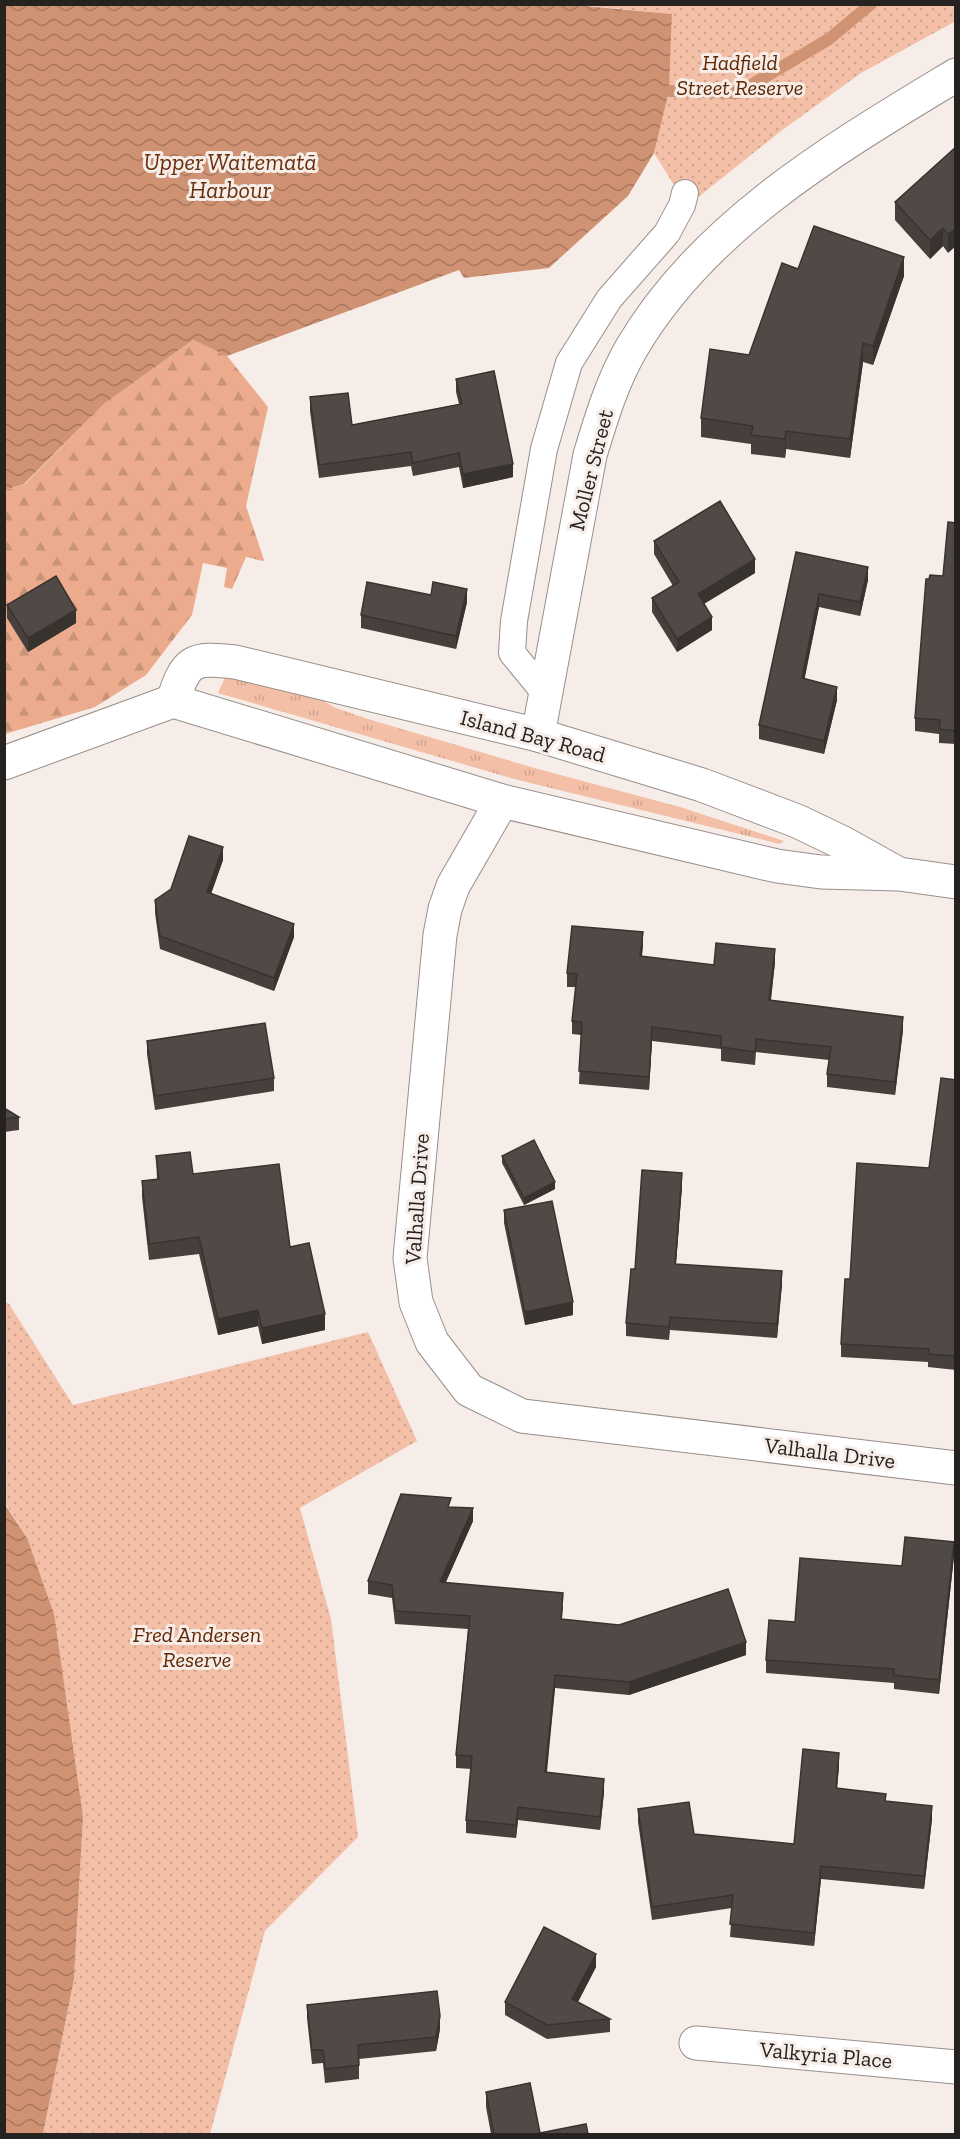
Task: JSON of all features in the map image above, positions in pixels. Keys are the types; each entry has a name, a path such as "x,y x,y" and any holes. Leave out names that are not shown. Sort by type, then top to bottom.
{"street":[{"name":"Moller Street","path":"538,735 590,455 603,410 632,349 684,278 716,244 752,213 839,146 956,75"},
{"name":"Island Bay Road","path":"899,874 797,821 702,785 538,735 235,662 215,659 200,661 188,666 173,701 502,801 777,866 821,872 899,874 956,882"},
{"path":"4,764 173,701"},
{"name":"Valhalla Drive","path":"502,801 453,886 445,909 440,935 410,1258 417,1302 432,1342 469,1390 522,1416 956,1468"},
{"name":"Valkyria Place","path":"696,2043 956,2067"}],"lane":[{"path":"545,693 512,653 514,621 544,449 569,363 609,299 668,233 682,205 685,193"}],"green space":[{"name":"Hadfield Street Reserve","path":"955,4 956,21 861,73 781,131 687,206 654,153 669,91 672,14 580,5"},
{"path":"193,340 227,356 268,407 246,506 264,560 246,557 232,589 224,587 227,568 203,563 192,615 146,675 95,707 5,734 5,490 25,484 104,404"},
{"path":"226,675 318,698 336,708 368,719 538,769 680,807 784,841 780,844 518,780 218,693"},
{"name":"Fred Andersen Reserve","path":"4,1301 9,1304 73,1405 368,1332 417,1441 300,1508 331,1619 358,1837 265,1931 210,2134 43,2134 74,1979 83,1817 27,1538 5,1503"}],"water":[{"name":"Upper Waitematā Harbour","path":"5,5 574,5 672,14 669,91 654,153 628,196 549,268 464,278 459,270 227,356 193,340 104,404 24,484 5,490"},
{"path":"4,1503 27,1538 54,1614 83,1817 74,1979 43,2134 5,2134"}],"building":[{"path":"956,147 956,228 948,234 943,228 930,240 895,202"},
{"path":"814,226 904,257 873,346 863,343 850,439 786,431 785,439 751,435 753,426 701,418 710,349 749,355 782,263 798,269"},
{"path":"494,371 513,464 463,474 459,453 413,463 411,452 319,465 310,397 348,393 352,425 462,404 456,379"},
{"path":"720,501 755,559 698,594 712,617 677,639 652,598 679,582 654,541"},
{"path":"948,522 956,523 956,731 939,729 940,720 915,718 926,579 929,579 930,575 943,576"},
{"path":"796,552 868,567 860,602 819,594 802,678 837,687 824,741 759,725"},
{"path":"56,576 76,610 28,638 7,605"},
{"path":"367,582 431,595 433,582 467,589 456,636 361,615"},
{"path":"189,836 223,847 207,892 294,924 274,978 160,936 155,900 171,889"},
{"path":"572,926 643,932 640,956 714,965 716,943 775,949 769,1000 903,1017 895,1082 827,1074 831,1047 756,1039 755,1052 721,1047 721,1036 652,1027 649,1077 579,1071 582,1022 572,1021 577,974 567,973"},
{"path":"265,1023 274,1078 155,1096 147,1041"},
{"path":"941,1078 956,1080 956,1356 928,1354 929,1349 841,1344 845,1279 850,1279 857,1163 929,1168"},
{"path":"4,1108 19,1117 4,1119"},
{"path":"534,1140 555,1182 524,1198 502,1156"},
{"path":"190,1152 193,1174 279,1164 290,1247 309,1243 325,1314 262,1328 258,1310 218,1319 199,1237 149,1244 142,1181 159,1179 156,1156"},
{"path":"642,1170 682,1173 675,1264 782,1271 777,1324 670,1317 669,1327 626,1323 631,1269 635,1269"},
{"path":"552,1201 573,1302 525,1312 504,1210"},
{"path":"401,1494 451,1498 448,1507 473,1508 440,1582 563,1593 561,1619 619,1625 728,1589 746,1642 629,1682 555,1675 545,1772 604,1779 600,1817 518,1807 516,1825 466,1820 472,1756 456,1755 470,1616 395,1611 392,1585 368,1581"},
{"path":"905,1537 954,1542 939,1680 894,1675 894,1669 766,1660 769,1620 795,1622 800,1558 902,1566"},
{"path":"803,1749 839,1753 836,1788 886,1794 885,1801 932,1806 924,1876 821,1866 814,1933 730,1924 733,1895 652,1907 638,1809 689,1802 694,1834 794,1844"},
{"path":"544,1927 596,1954 572,1999 610,2019 547,2025 505,2002"},
{"path":"437,1991 440,2016 436,2037 358,2045 359,2065 325,2069 323,2050 312,2050 307,2005"},
{"path":"530,2083 540,2133 586,2124 588,2134 494,2134 486,2092"}],"waterway":[{"path":"669,91 738,93 829,39 871,4"}]}
